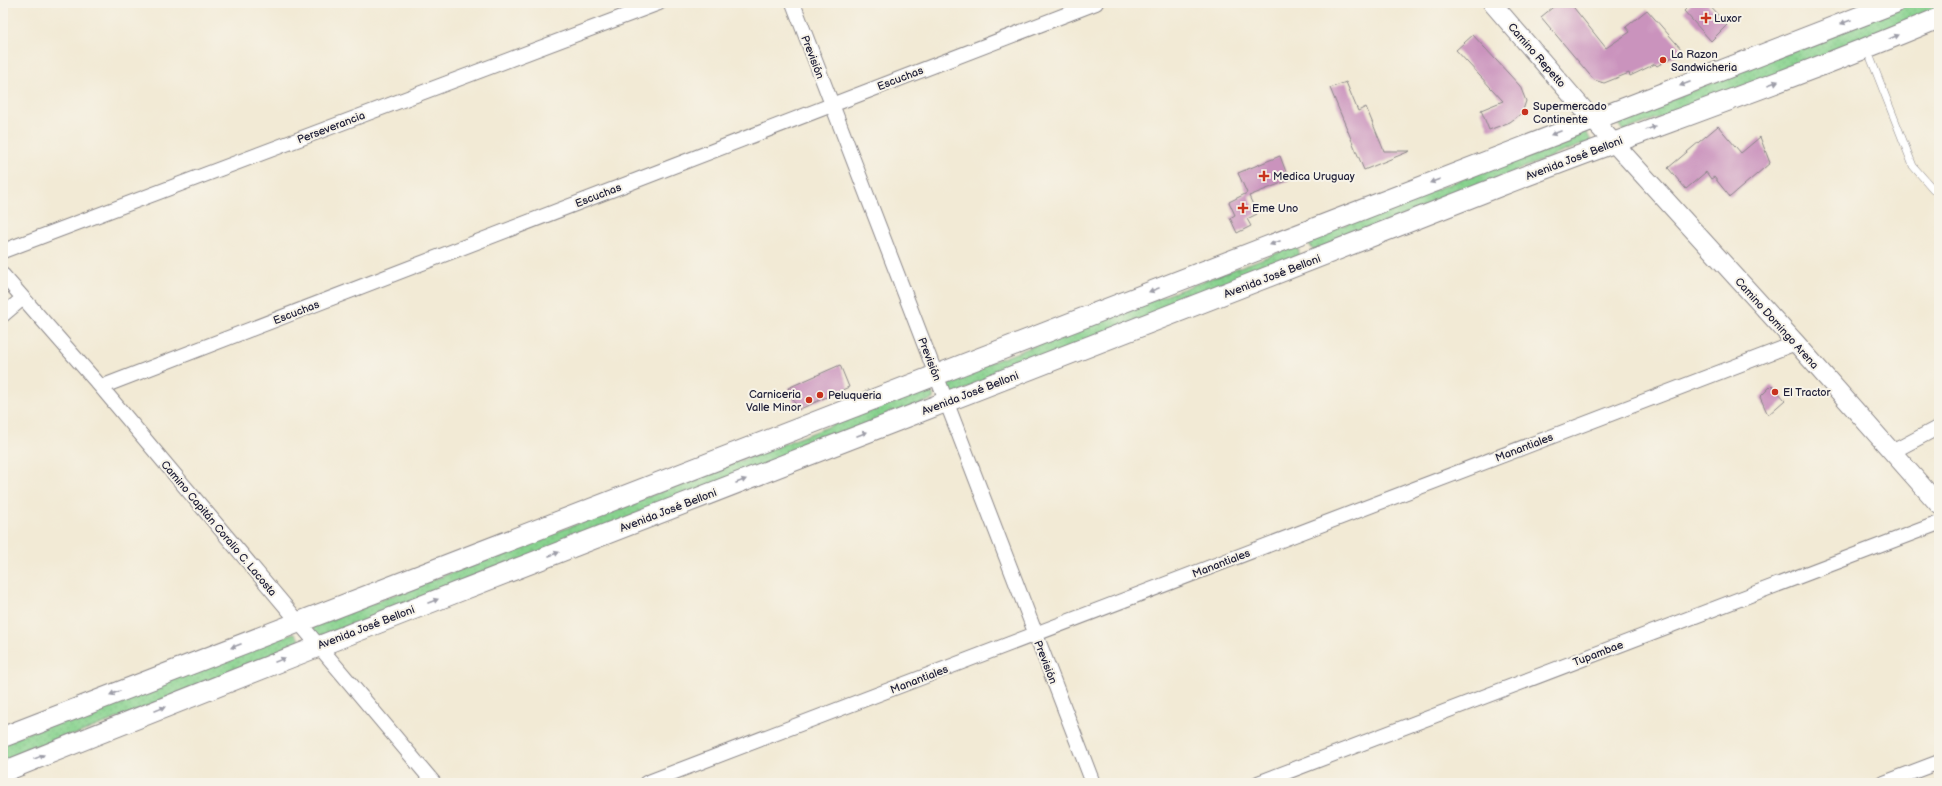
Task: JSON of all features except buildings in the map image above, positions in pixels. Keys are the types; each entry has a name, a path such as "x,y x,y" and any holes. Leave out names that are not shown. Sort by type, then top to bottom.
{"main road":[{"path":"3,737 298,621 1895,3"},
{"name":"Avenida José Belloni","path":"3,772 318,645 1614,142 1867,49 1939,18"},
{"path":"1299,234 1310,261"}],"street":[{"name":"Perseverancia","path":"3,250 659,3"},
{"name":"Previsión","path":"793,3 1093,783"},
{"name":"Escuchas","path":"101,387 1096,3"},
{"name":"Camino Repetto","path":"1492,3 1592,119 1614,142"},
{"name":"Camino Domingo Arena","path":"1614,142 1796,343 1939,505"},
{"name":"Camino Capitán Coralio C. Lacosta","path":"3,275 101,387 371,710 434,783"},
{"path":"3,315 23,298"},
{"name":"Manantiales","path":"646,783 1796,343"},
{"path":"1892,452 1939,427"},
{"name":"Tupambae","path":"1258,783 1939,523"},
{"path":"1884,783 1939,762"}],"lane":[{"path":"1867,49 1913,166 1933,189"}],"green space":[{"path":"1907,3 1939,3 1939,14 1623,131 1618,124 1619,121"},
{"path":"1586,131 1591,141 1314,251 1308,243 1310,238"},
{"path":"1295,246 1299,251 1298,256 951,395 945,380"},
{"path":"928,388 933,395 933,399 319,639 313,630 314,626"},
{"path":"293,633 299,639 299,647 3,763 3,742"}],"place":[{"name":"Luxor","path":"1706,18"},
{"name":"La Razon Sandwicheria","path":"1663,60"},
{"name":"Supermercado Continente","path":"1525,112"},
{"name":"Medica Uruguay","path":"1264,176"},
{"name":"Eme Uno","path":"1243,208"},
{"name":"El Tractor","path":"1775,392"},
{"name":"Peluqueria","path":"820,395"},
{"name":"Carniceria Valle Minor","path":"809,400"}]}
